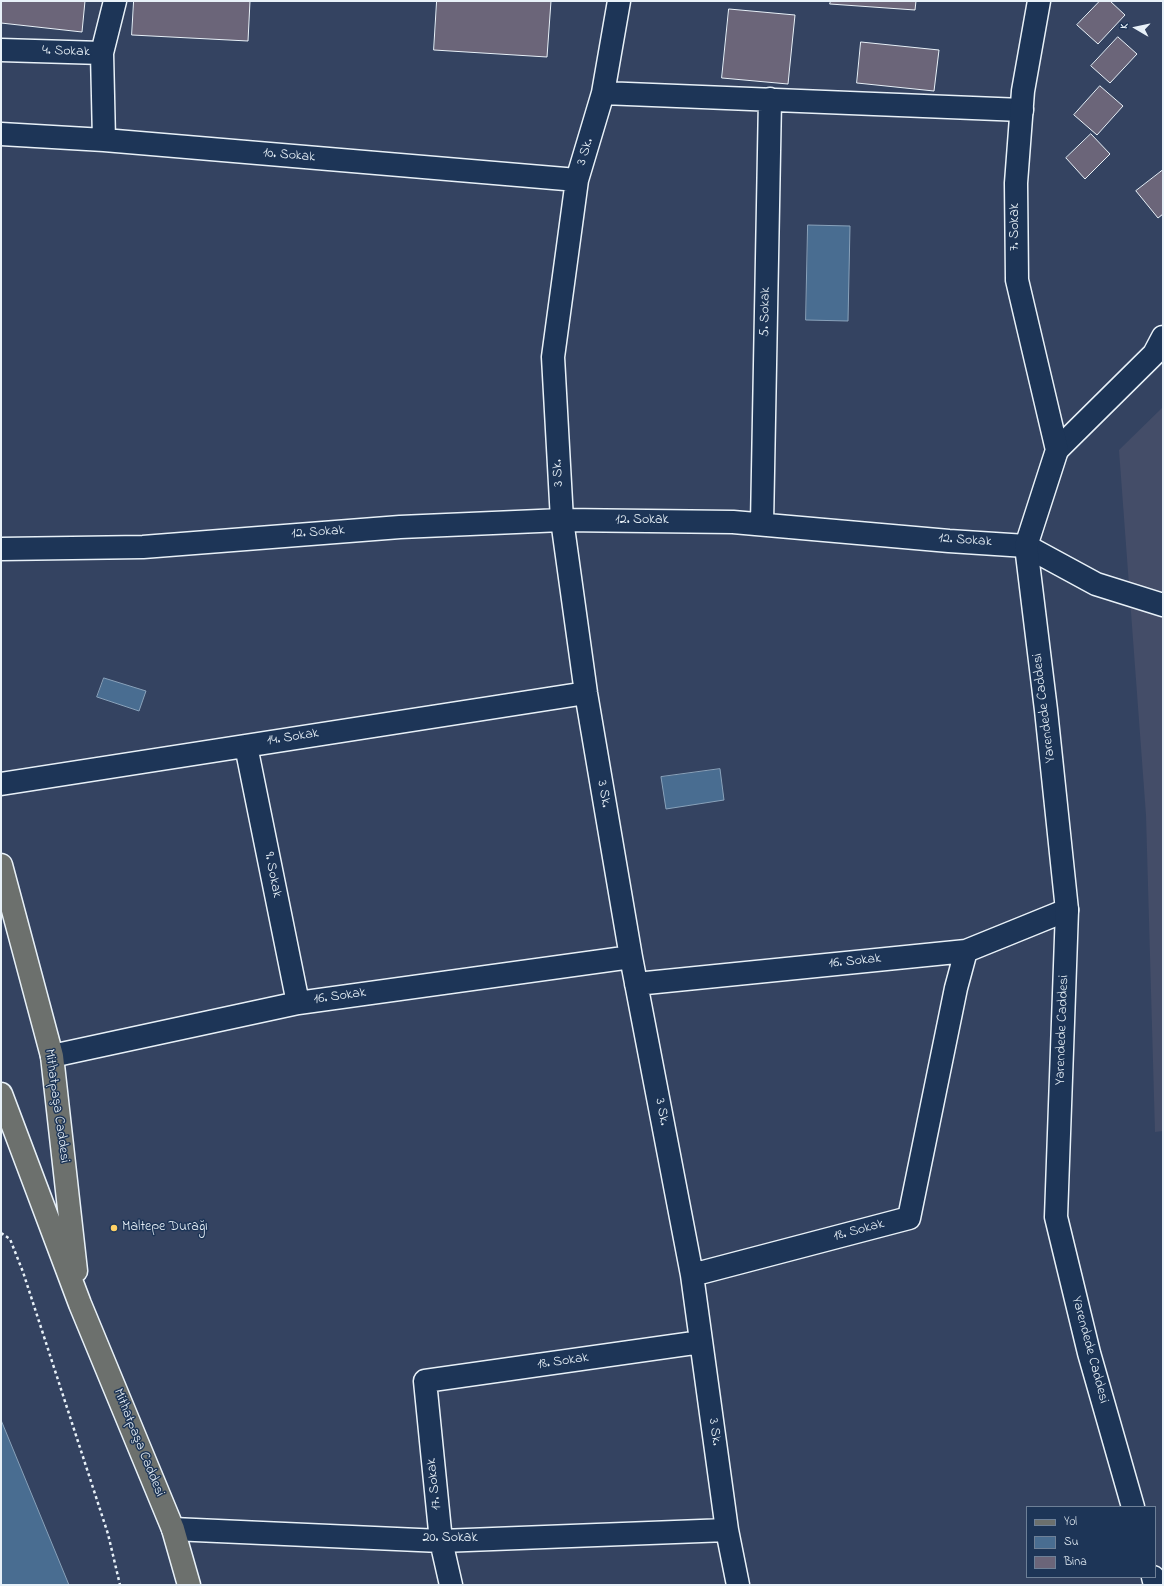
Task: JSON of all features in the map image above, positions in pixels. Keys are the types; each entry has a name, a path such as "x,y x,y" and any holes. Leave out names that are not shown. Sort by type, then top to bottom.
{"main road":[{"name":"Mithatpaşa Caddesi","path":"1,865 52,1056 80,1304"},
{"name":"Mithatpaşa Caddesi","path":"1,1094 80,1304 173,1529 189,1585"}],"street":[{"name":"4. Sokak","path":"1,50 102,53 115,1"},
{"name":"3 Sk.","path":"619,1 603,93 577,180 553,357 562,520 586,692 631,957 692,1275 727,1530 738,1585"},
{"name":"7. Sokak","path":"1039,1 1022,92 1016,183 1017,280 1057,450"},
{"path":"102,53 104,140"},
{"path":"603,93 1022,110"},
{"name":"5. Sokak","path":"762,524 770,99"},
{"name":"10. Sokak","path":"1,134 104,140 577,180"},
{"path":"1163,337 1154,354 1057,450 1026,546 1096,584 1163,605"},
{"name":"12. Sokak","path":"1,549 143,546 400,527 562,520 733,522 949,541 1026,546"},
{"name":"Yarendede Caddesi","path":"1026,546 1046,710 1067,910 1056,1217 1089,1354 1133,1506"},
{"name":"14. Sokak","path":"1,784 586,692"},
{"name":"9. Sokak","path":"246,746 298,1003"},
{"name":"16. Sokak","path":"636,984 966,951 1067,910"},
{"name":"18. Sokak","path":"692,1275 909,1218 956,988 966,951"},
{"name":"16. Sokak","path":"52,1056 298,1003 631,957"},
{"name":"18. Sokak","path":"425,1381 701,1342"},
{"name":"17. Sokak","path":"425,1381 441,1541 451,1585"},
{"name":"20. Sokak","path":"173,1529 441,1541 727,1530"}],"path":[{"path":"1,1233 10,1239 25,1280 108,1534 120,1585"}],"shaded area":[{"path":"1163,407 1163,1131 1155,1132 1146,815 1119,450"}],"water":[{"path":"808,225 850,226 848,321 806,320"},
{"path":"104,678 146,691 139,711 97,697"},
{"path":"720,769 724,800 666,809 661,777"},
{"path":"1,1420 69,1585 1,1585"}],"building":[{"path":"1,1 85,1 82,32 1,23"},
{"path":"134,1 250,1 248,41 132,35"},
{"path":"437,1 551,1 547,57 434,50"},
{"path":"831,1 916,1 915,10 830,4"},
{"path":"1100,1 1110,1 1125,15 1098,44 1077,25"},
{"path":"729,9 795,15 788,84 722,78"},
{"path":"1118,37 1137,54 1110,83 1091,66"},
{"path":"861,42 939,50 934,91 857,83"},
{"path":"1100,86 1123,106 1097,135 1074,115"},
{"path":"1091,134 1110,154 1085,179 1066,158"},
{"path":"1163,170 1163,214 1158,218 1136,191"}],"place":[{"name":"Maltepe Durağı","path":"114,1228"}]}
